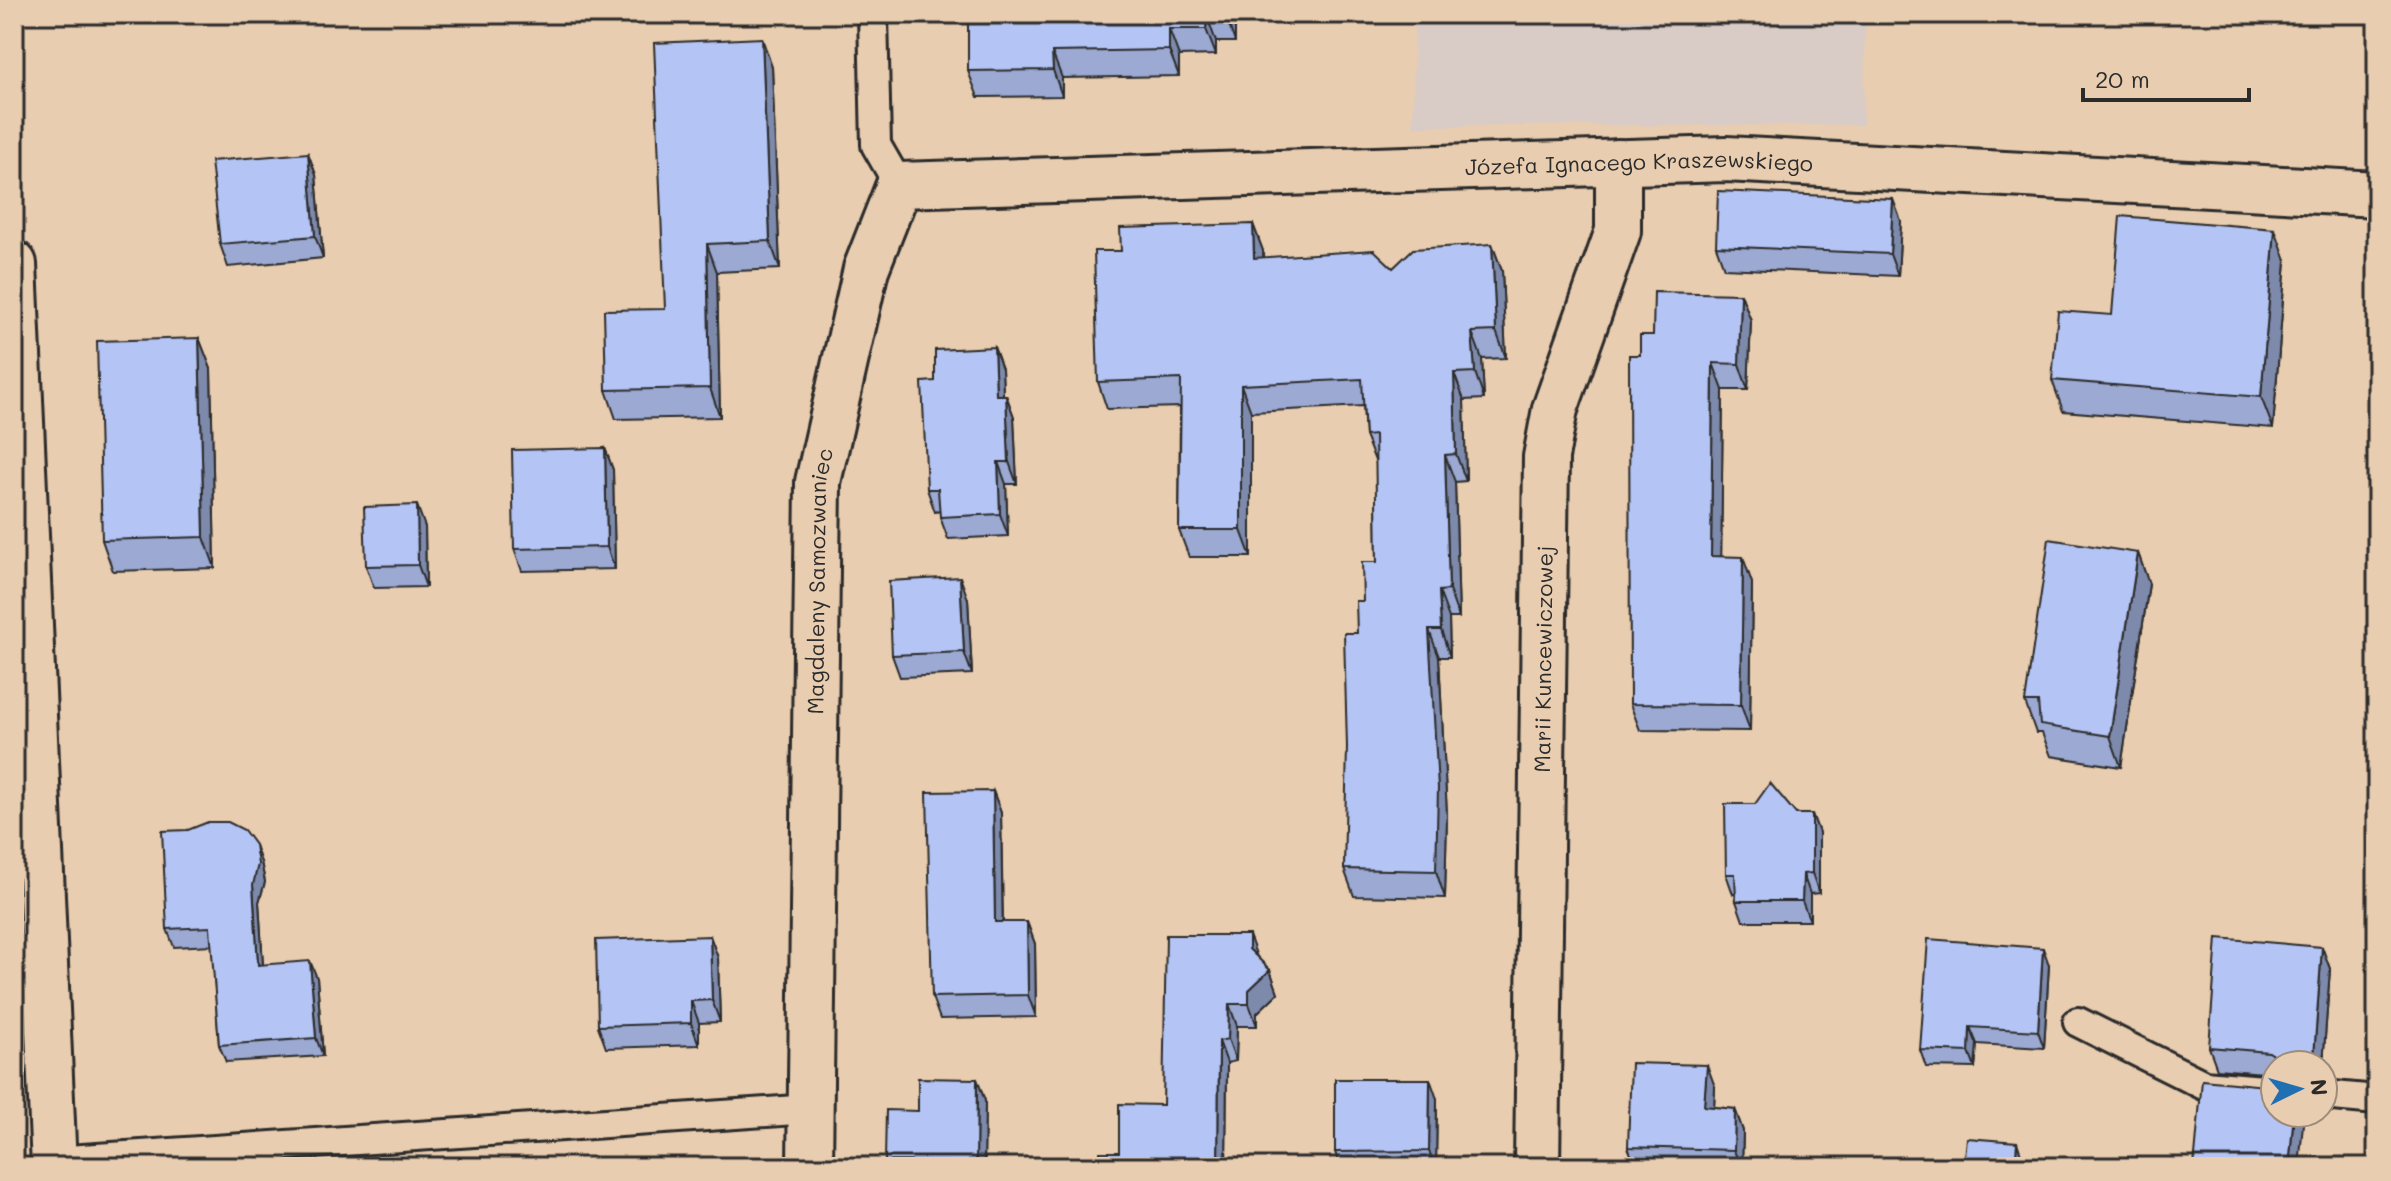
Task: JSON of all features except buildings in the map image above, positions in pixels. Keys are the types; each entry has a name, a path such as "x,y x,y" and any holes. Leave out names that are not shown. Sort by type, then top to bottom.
{"street":[{"name":"Józefa Ignacego Kraszewskiego","path":"899,185 1726,159 2377,194"},
{"name":"Marii Kuncewiczowej","path":"1537,1167 1546,457 1555,409 1618,231 1618,162"},
{"name":"Magdaleny Samozwaniec","path":"810,1167 818,482 866,269 899,185"},
{"path":"14,264 53,1164"}],"lane":[{"path":"873,14 876,145 899,185"},
{"path":"2078,1022 2204,1085 2259,1090"},
{"path":"2339,1096 2377,1100"},
{"path":"53,1164 810,1109"}],"path":[{"path":"14,15 314,14"}],"shaded area":[{"path":"1414,14 1866,14 1863,125 1413,126"}]}
